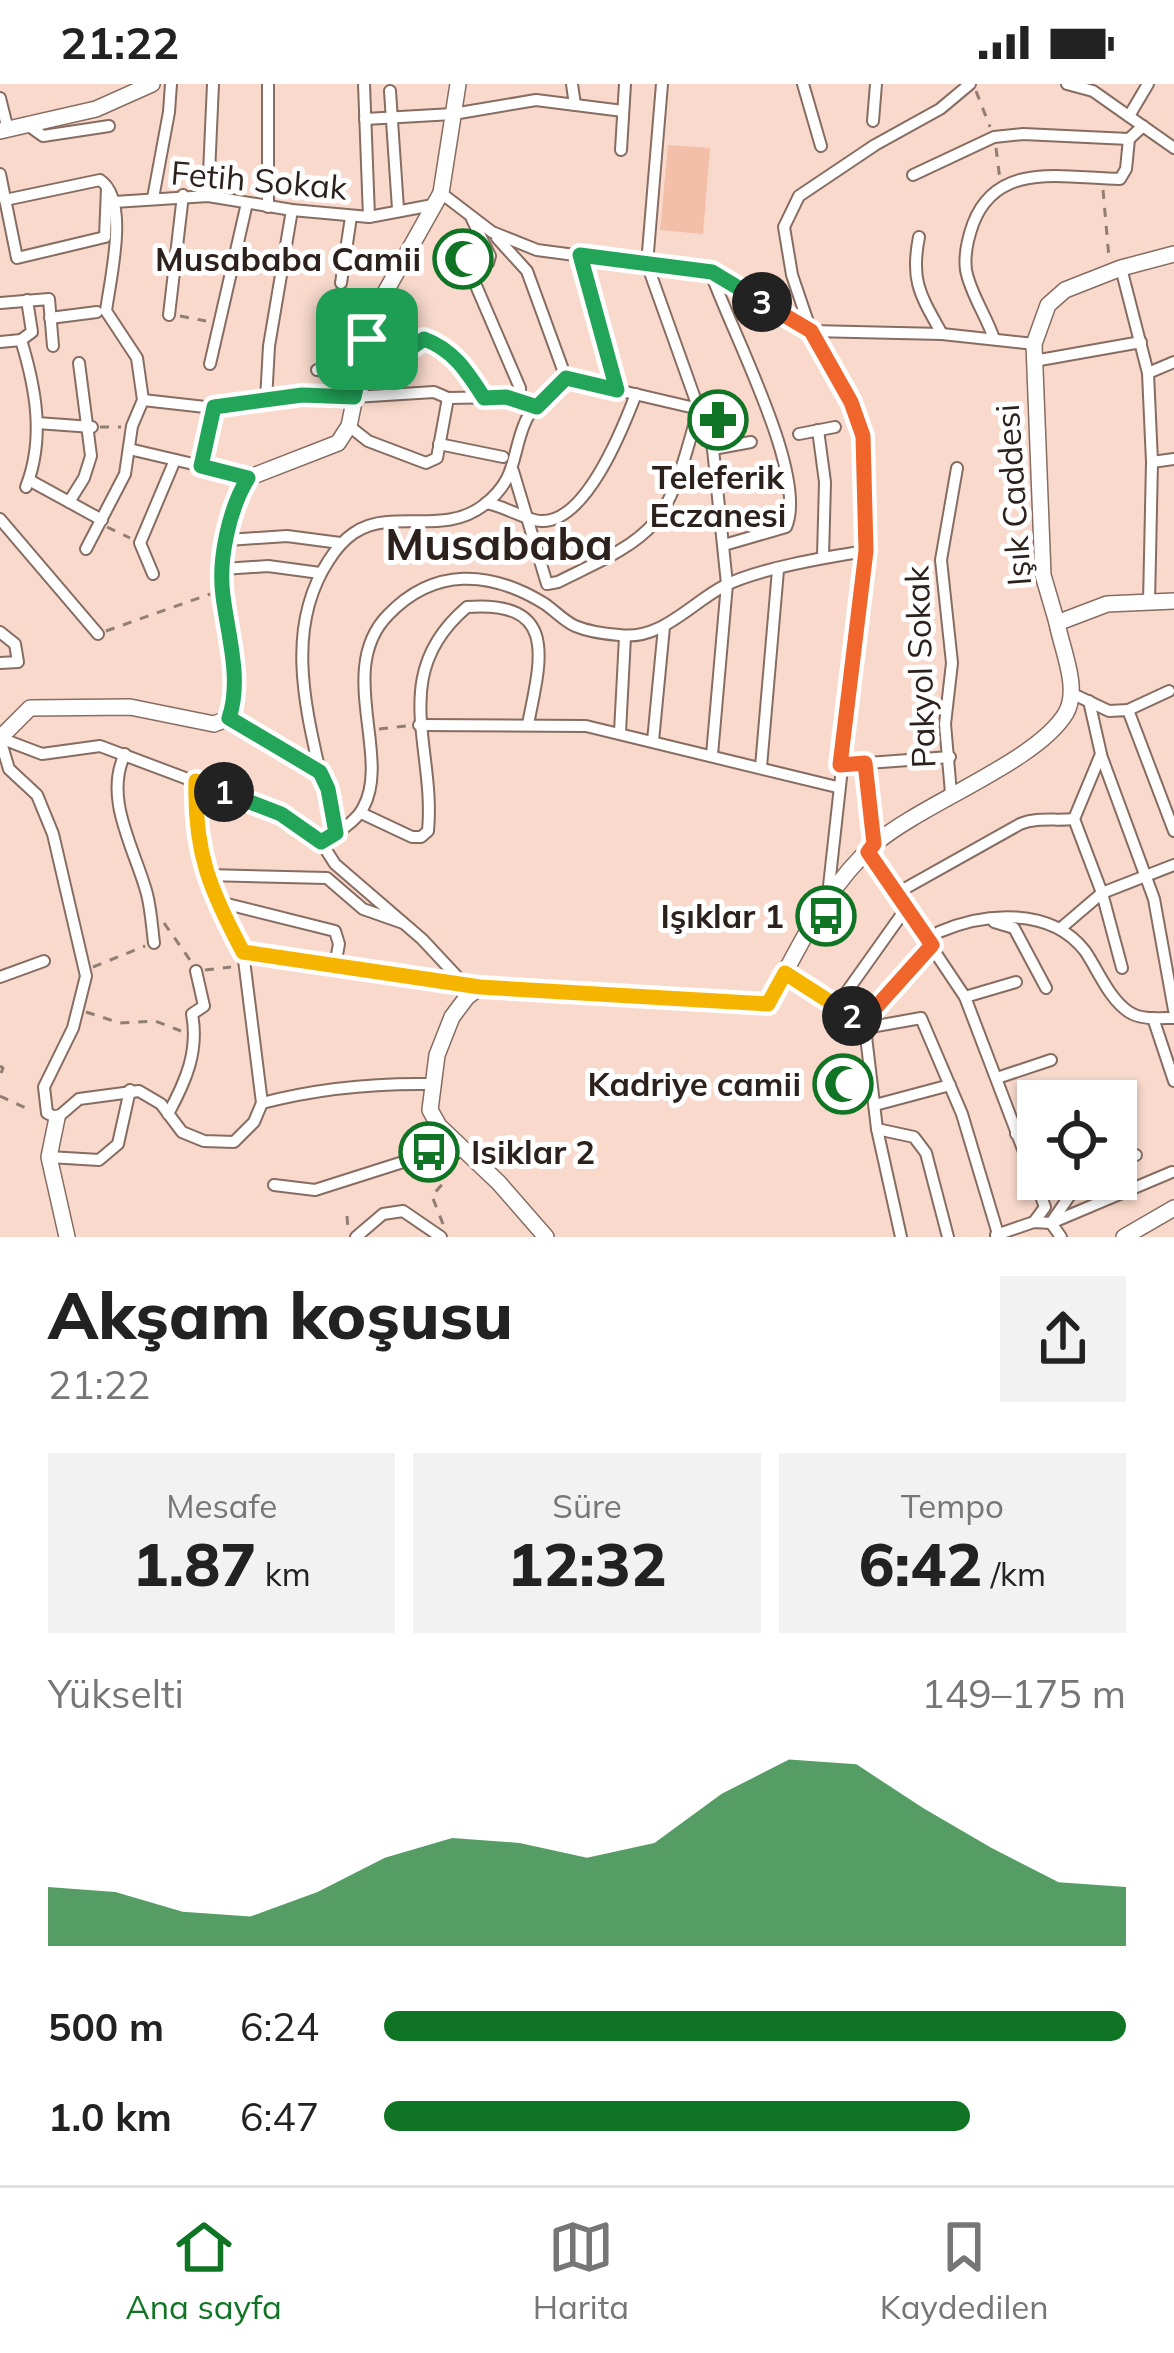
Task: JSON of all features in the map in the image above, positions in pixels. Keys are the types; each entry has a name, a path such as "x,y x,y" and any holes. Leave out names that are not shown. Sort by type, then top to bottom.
{"main road":[{"path":"4,131 97,109 130,89 152,84"},
{"path":"0,738 30,707 130,707 214,724 229,718 234,688 222,591 237,495 248,478 338,443 349,426 367,339 381,300 437,199 458,84"},
{"path":"1034,352 1048,304 1065,290 1174,254"},
{"name":"Işık Caddesi","path":"1034,352 1043,575 1081,698"},
{"path":"1058,623 1107,604 1174,601"},
{"path":"547,1237 439,1126 430,1111 431,1084 452,1018 472,986 768,1004 828,896 871,848 951,794 1040,743 1081,698"},
{"path":"52,1116 49,1157 67,1237"},
{"path":"1124,1237 1174,1208"}],"street":[{"path":"153,198 171,84"},
{"path":"208,196 213,84"},
{"path":"268,84 268,207"},
{"path":"364,84 369,217"},
{"path":"572,84 575,105"},
{"path":"621,150 625,84"},
{"path":"662,84 647,264 712,449 727,584 712,755"},
{"path":"803,84 821,146"},
{"path":"873,122 876,84"},
{"path":"828,896 866,551 863,436 851,402 811,331 786,251 784,227 799,196 972,84"},
{"path":"1066,84 1095,87 1142,126 1172,143"},
{"path":"1129,116 1148,84"},
{"name":"Fetih Sokak","path":"390,91 398,209"},
{"path":"0,98 4,131"},
{"path":"365,118 453,114 536,100 623,110"},
{"path":"29,126 43,136 109,126"},
{"path":"994,340 966,272 966,252 980,205 1001,185 1014,180 1120,179 1126,169 1129,139 1142,126"},
{"path":"913,176 994,137 1129,139"},
{"path":"0,174 17,258 105,237 108,185"},
{"path":"5,200 100,180 108,185 114,202 117,235 106,311 137,358 143,400 132,426 125,474 86,549"},
{"path":"169,315 183,195"},
{"name":"Fetih Sokak","path":"114,202 208,196 369,217 437,199"},
{"path":"437,199 492,232 527,272 566,378"},
{"path":"210,364 247,202"},
{"path":"266,400 269,346 292,210"},
{"path":"471,216 490,256 473,274 474,281 520,388 520,402"},
{"path":"341,284 351,217"},
{"path":"492,232 537,250 712,272 811,331 942,334 994,340 1034,352"},
{"path":"919,237 913,267 916,285 942,334"},
{"path":"580,255 617,390"},
{"path":"1116,270 1148,373 1152,462 1149,603"},
{"path":"712,272 785,459 791,505 786,527 724,545"},
{"path":"0,303 49,298 52,346"},
{"path":"0,342 21,340 32,332 27,300"},
{"path":"50,318 97,312"},
{"path":"323,329 405,352 424,339 435,343 457,357 484,398"},
{"path":"21,340 37,423 36,463 27,484 101,522"},
{"name":"Işık Caddesi","path":"1034,352 1142,342"},
{"path":"1148,373 1174,362"},
{"path":"69,502 89,466 90,428 79,363"},
{"path":"317,370 359,374"},
{"path":"566,378 699,409"},
{"path":"336,833 304,703 304,618 320,573 355,530 386,522 430,525 486,503 513,471 524,422 566,378"},
{"path":"143,400 214,407 302,395 434,392 448,398 506,397 537,407"},
{"path":"486,503 540,521 554,518 578,500 604,466 636,394"},
{"path":"349,426 368,441 426,464 437,458 448,398"},
{"path":"129,449 203,466 214,407"},
{"path":"513,471 547,584 558,583 652,525 671,496 699,409"},
{"path":"37,423 90,428"},
{"path":"799,434 835,428"},
{"path":"818,430 825,482 823,557"},
{"path":"712,449 751,442"},
{"path":"440,444 503,457"},
{"path":"1152,462 1174,459"},
{"path":"153,574 140,543 175,460"},
{"name":"Pakyol Sokak","path":"951,794 945,724 952,663 941,560 957,468"},
{"path":"0,519 98,634"},
{"path":"228,540 287,536 340,543"},
{"path":"321,842 361,813 373,787 365,668 372,640 386,617 433,583 452,577 503,587 542,602 575,626 625,637 664,627 727,584 823,557 866,551"},
{"path":"223,568 268,566 320,573"},
{"path":"761,767 778,570"},
{"path":"361,813 412,837 428,831 419,724 425,664 452,620 503,587"},
{"path":"466,607 504,608 522,614 536,628 540,643 528,724"},
{"path":"653,741 664,627"},
{"path":"0,632 15,644 18,662 0,663"},
{"path":"620,732 625,637"},
{"path":"1081,698 1108,711 1128,710 1168,691"},
{"path":"863,1026 933,938 985,916 1061,928 1082,947 1132,1015 1174,1014 1162,933 1081,698"},
{"path":"1128,710 1174,831"},
{"path":"229,718 320,772"},
{"path":"419,724 528,724 620,732 837,787"},
{"path":"0,738 42,754 100,746 281,814 321,842 335,864 472,986"},
{"path":"0,738 9,770 37,795 53,834 85,970 79,1009 44,1087 52,1116"},
{"path":"124,754 116,772 116,792 148,900 154,943"},
{"path":"1101,754 1074,819 1102,893 1122,968"},
{"path":"840,765 950,757"},
{"path":"865,763 871,848 897,893 933,938 965,997 1045,1207 1034,1222"},
{"path":"32,1111 52,1116 80,1099 130,1090 161,1104 182,1132 205,1141 234,1142 254,1122 262,1103 244,959 206,875 195,826 196,781"},
{"path":"897,893 1034,818 1048,822 1074,819"},
{"path":"1061,928 1102,893 1174,865"},
{"path":"206,875 327,878 375,916 403,923"},
{"path":"215,901 335,932 339,944 335,965"},
{"path":"838,1004 907,907"},
{"path":"933,938 1001,922 1014,928 1046,988"},
{"path":"244,959 335,965 472,986"},
{"path":"0,976 44,961"},
{"path":"169,1114 197,1040 192,1014 204,1006 196,971"},
{"path":"785,973 838,1004 863,1026 877,1129 902,1237"},
{"path":"965,997 1016,982"},
{"path":"863,1026 921,1018 950,1085 995,1236 1034,1222 1052,1223 1172,1172"},
{"path":"1153,1018 1174,1081"},
{"path":"997,1078 1051,1060"},
{"path":"262,1103 365,1083 431,1084"},
{"path":"875,1105 950,1085"},
{"path":"49,1157 98,1160 118,1144 130,1090"},
{"path":"877,1129 914,1137 926,1153 948,1237"},
{"path":"274,1185 315,1190 422,1156 444,1162 462,1149"},
{"path":"1052,1223 1067,1200"},
{"path":"353,1237 383,1214 403,1211 444,1237"},
{"path":"1052,1223 1061,1237"}],"path":[{"path":"972,84 994,137 1001,185"},
{"path":"1102,178 1116,270"},
{"path":"169,315 220,323"},
{"path":"90,428 132,426"},
{"path":"101,522 140,543"},
{"path":"98,634 222,591"},
{"path":"366,730 419,724"},
{"path":"148,900 196,971 244,959"},
{"path":"85,970 154,943"},
{"path":"79,1009 120,1023 170,1024 197,1040"},
{"path":"0,1066 0,1076"},
{"path":"0,1096 32,1111"},
{"path":"444,1237 432,1196 445,1181"},
{"path":"347,1216 353,1237"}],"shaded area":[{"path":"668,145 710,148 703,234 660,230"}],"place":[{"name":"Musababa Camii","path":"463,259"},
{"name":"Teleferik Eczanesi","path":"718,420"},
{"name":"Işıklar 1","path":"826,916"},
{"name":"Kadriye camii","path":"843,1084"},
{"name":"Isiklar 2","path":"429,1152"}],"district":[{"name":"Musababa","path":"499,544"}],"route":[{"path":"580,255 712,272 811,331 851,402 863,436 866,551 840,765 865,763 874,844 868,852 932,945 861,1024 838,1004 785,973 768,1004 480,987 243,952 202,866 195,826 196,781 281,814 321,842 336,833 320,772 229,718 234,688 223,568 237,495 248,478 201,466 214,407 302,395 354,397 367,339 405,352 424,339 435,343 457,357 484,398 506,397 537,407 566,378 617,390 580,255"}]}
